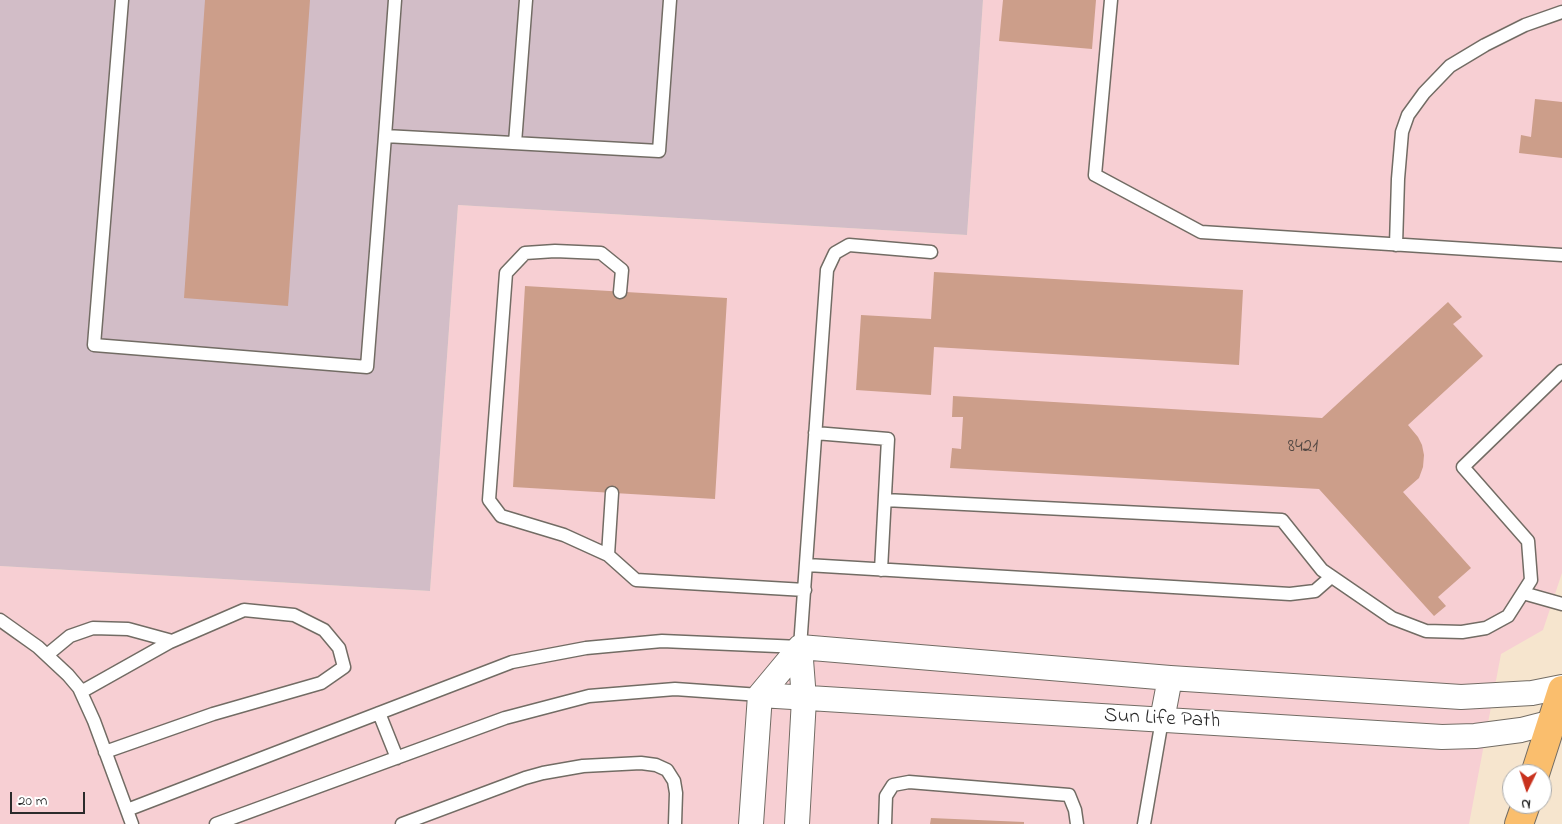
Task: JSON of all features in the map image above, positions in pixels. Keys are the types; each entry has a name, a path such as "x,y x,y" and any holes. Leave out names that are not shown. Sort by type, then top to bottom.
{"main road":[{"path":"1539,764 1557,720 1562,689"}],"street":[{"name":"Sun Life Path","path":"800,647 1170,678 1460,697 1532,693 1562,689"},
{"path":"751,824 760,695 800,647"},
{"path":"797,824 804,699 800,647"},
{"path":"1162,720 1170,678"},
{"name":"Sun Life Path","path":"760,695 1442,737 1475,736 1521,730 1557,720"}],"lane":[{"path":"122,0 94,345 367,367 395,0"},
{"path":"515,143 526,0"},
{"path":"385,136 659,151 670,0"},
{"path":"1111,0 1095,175 1201,232 1562,256"},
{"path":"1396,245 1398,179 1402,132 1408,114 1424,93 1450,66 1485,45 1525,25 1562,12"},
{"path":"127,810 512,662 586,648 662,641 800,647 807,565 824,288 827,270 835,253 849,245 931,252"},
{"path":"620,292 622,270 601,253 555,251 524,253 506,273 488,500 501,516 564,535 608,556 636,580 805,590"},
{"path":"885,500 1282,520 1322,570 1392,618 1426,630 1462,632 1486,628 1508,616 1531,580 1528,541 1463,467 1562,371"},
{"path":"815,433 888,439 881,570"},
{"path":"608,556 612,493"},
{"path":"807,565 1290,594 1315,591 1331,577"},
{"path":"1523,593 1562,604"},
{"path":"81,692 172,641 244,610 294,615 324,630 339,648 344,666 321,683 213,714 105,752"},
{"path":"0,620 47,655 68,675 81,692 132,824"},
{"path":"47,655 70,636 93,628 128,629 172,641"},
{"path":"216,824 505,718 589,696 675,689 760,695"},
{"path":"379,714 397,758"},
{"path":"1144,824 1162,720"},
{"path":"402,824 543,773 582,766 656,764 666,770 674,781 676,793 675,824"},
{"path":"885,824 886,796 893,785 909,782 1069,795 1078,824"}],"shaded area":[{"path":"0,0 983,0 967,235 458,205 430,591 0,566"},
{"path":"983,0 1562,0 1562,573 1543,630 1501,654 1469,824 0,824 0,566 430,591 458,205 967,235"}],"building":[{"path":"205,0 310,0 288,306 184,298"},
{"path":"1003,0 1096,0 1092,49 999,41"},
{"path":"1535,99 1562,102 1562,158 1519,153 1521,135 1531,137"},
{"path":"934,272 1243,290 1239,365 934,347 931,395 856,390 861,315 931,319"},
{"path":"525,286 727,298 715,499 513,487"},
{"path":"1448,302 1462,317 1453,324 1483,356 1408,425 1418,437 1424,455 1423,467 1419,478 1403,492 1471,568 1438,597 1446,606 1434,616 1319,489 950,468 952,448 961,449 963,417 952,417 953,396 1322,418"},
{"path":"931,818 1024,822 1024,824 930,824"}]}
